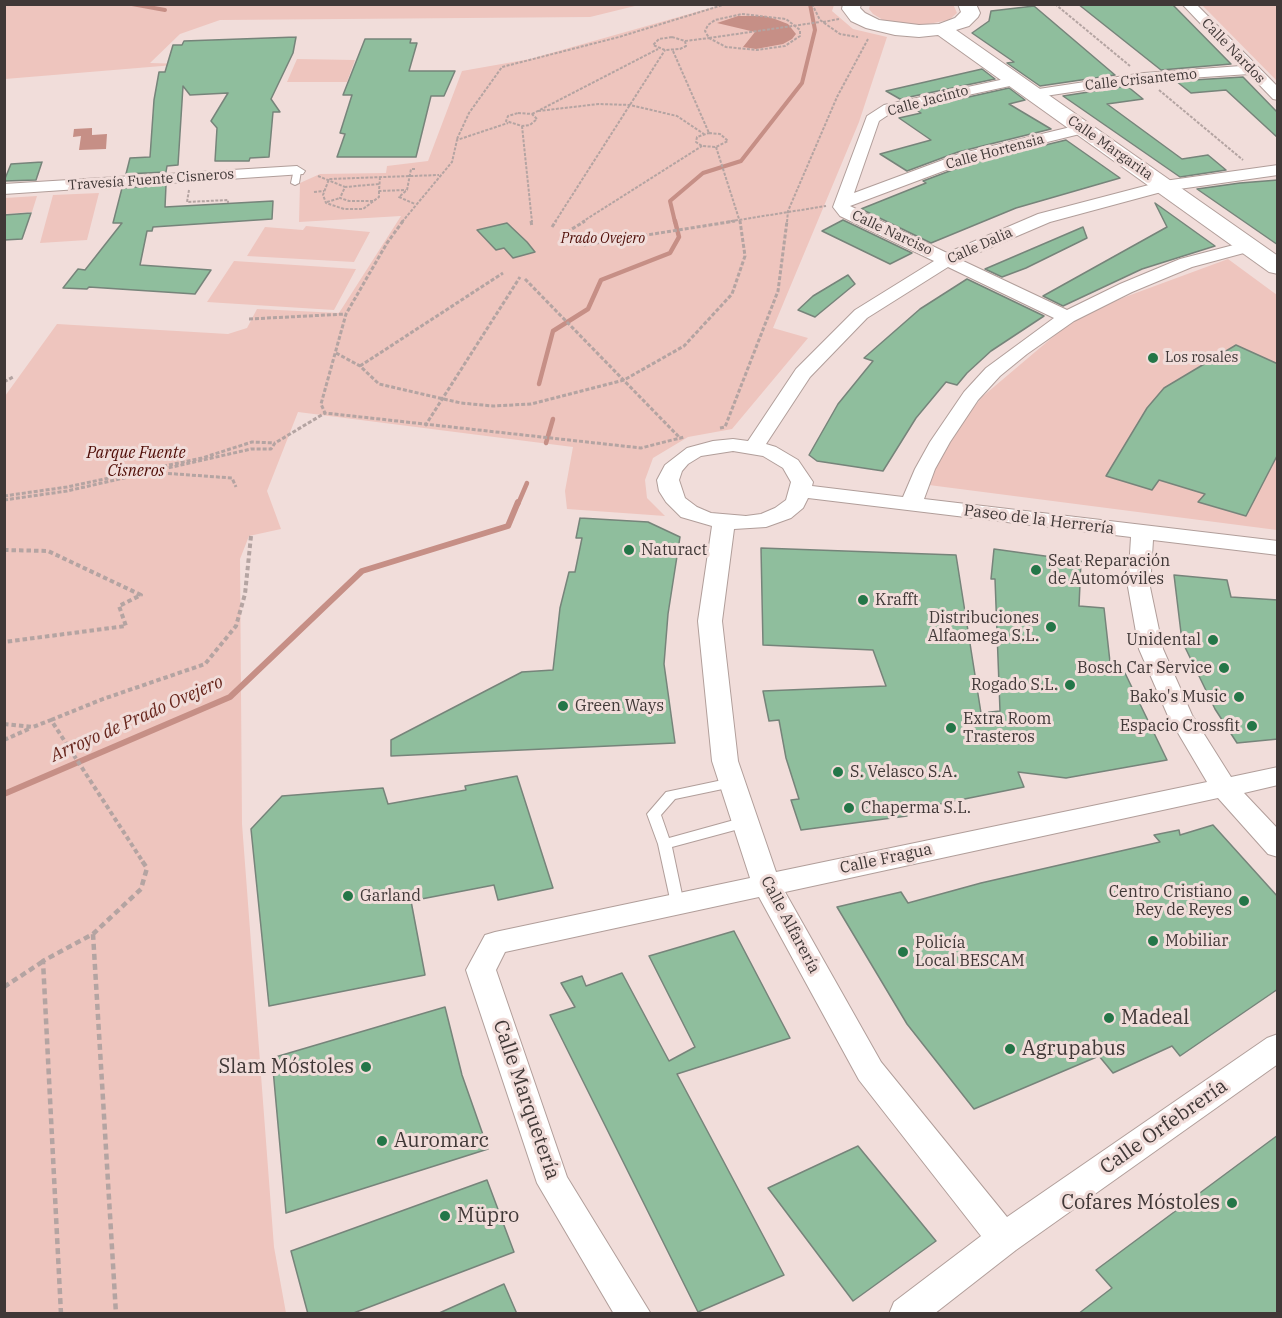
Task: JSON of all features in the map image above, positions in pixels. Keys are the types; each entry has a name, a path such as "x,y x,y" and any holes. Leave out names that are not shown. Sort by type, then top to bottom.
{"street":[{"path":"852,4 851,9 858,17 873,24 919,31 942,29 962,22 971,13 967,4"},
{"name":"Calle Nardos","path":"1188,4 1278,96"},
{"name":"Calle Margarita","path":"942,29 1278,267"},
{"name":"Calle Crisantemo","path":"1032,94 1144,77 1251,70"},
{"name":"Calle Jacinto","path":"844,208 849,182 872,119 889,108 1014,81"},
{"name":"Calle Hortensia","path":"844,208 892,185 965,157 1083,129"},
{"name":"Calle Dalia","path":"754,447 803,373 861,314 949,259 1044,218 1164,186 1278,170"},
{"name":"Travesía Fuente Cisneros","path":"4,189 40,183 296,177"},
{"path":"849,182 856,188 864,190 892,185"},
{"name":"Calle Narciso","path":"844,208 1067,317"},
{"path":"910,504 940,442 971,396 993,372 1067,317 1126,288 1186,263 1249,246"},
{"path":"688,442 754,447 775,454 791,464 798,472 802,482 801,491 795,503 783,513 756,521 724,522 689,512 677,502 670,491 668,480 672,469 681,460 688,442"},
{"name":"Paseo de la Herrería","path":"801,491 1278,548"},
{"name":"Calle Alfarería","path":"724,522 710,621 725,761 766,884 870,1071 1004,1239"},
{"path":"1142,532 1140,587 1151,649 1180,716 1226,789 1278,847"},
{"name":"Calle Fragua","path":"495,943 766,884 1226,789 1278,776"},
{"name":"Calle Marquetería","path":"495,943 481,970 553,1183 634,1314"},
{"name":"Calle Orfebrería","path":"906,1314 1004,1239 1278,1047"}],"lane":[{"path":"677,904 664,844 654,814 671,795 732,783"},
{"path":"664,844 745,822"}],"path":[{"path":"325,413 321,404 346,314 387,243 415,204 452,162 457,140 469,113 502,67 618,37 726,4"},
{"path":"713,430 725,427 778,291 788,211 837,97 868,38 840,34 820,20 812,4"},
{"path":"742,14 779,18 795,24 800,30 800,36 795,42 772,49 741,50 726,47 709,38 705,31 708,25 716,20 742,14"},
{"path":"685,41 686,46 673,51 658,49 652,45 659,39 672,38 685,41 820,22"},
{"path":"508,123 506,118 513,114 532,114 658,49"},
{"path":"552,227 665,50"},
{"path":"673,51 709,133"},
{"path":"538,111 599,104 630,105 677,116 704,134"},
{"path":"457,140 508,123 522,126 535,122 537,119 532,114"},
{"path":"522,126 532,227"},
{"path":"709,133 720,134 728,141 716,147 702,146 696,142 697,137 709,133"},
{"path":"567,232 702,146"},
{"path":"336,353 360,366 379,384 442,399 493,406 531,404 624,380 684,346 732,294 745,256 740,220 716,147"},
{"path":"415,169 411,169 407,190 399,197 415,204"},
{"path":"329,179 440,175"},
{"path":"318,176 345,186 380,184"},
{"path":"329,179 322,195 326,202 344,209 353,209 363,208 379,197 380,177"},
{"path":"190,185 187,202 228,200 228,203"},
{"path":"340,198 345,186"},
{"path":"379,191 407,190"},
{"path":"314,192 324,191"},
{"path":"326,202 340,198 349,201 373,201"},
{"path":"584,245 788,211 844,208"},
{"path":"360,366 503,273"},
{"path":"425,426 519,277"},
{"path":"525,279 688,442"},
{"path":"249,319 346,314"},
{"path":"4,382 13,376"},
{"path":"4,498 67,491 251,449 271,449 275,443 325,413 425,426 641,448 688,442"},
{"path":"4,498 202,458 252,442 275,443"},
{"path":"158,472 232,478 236,487"},
{"path":"4,740 103,699 205,664 236,626 245,594 251,536"},
{"path":"4,642 126,626 119,606 141,595 48,551 6,550"},
{"path":"4,987 43,961 93,934 141,889 147,868 51,720"},
{"path":"4,724 33,728"},
{"path":"93,934 116,1314"},
{"path":"43,961 61,1314"}],"green space":[{"path":"953,4 957,13 949,20 918,26 883,20 869,9 870,5"},
{"path":"5,5 639,5 590,17 220,20 180,34 150,63 186,64 5,79"},
{"path":"721,5 834,5 832,11 853,29 887,37 859,122 773,328 808,338 732,429 688,437 653,458 645,480 647,498 665,516 567,509 565,491 573,447 298,412 267,491 281,529 249,536 240,559 242,824 274,1247 286,1313 5,1314 5,396 57,324 228,334 247,328 257,309 339,313 401,216 299,222 300,183 320,174 386,173 387,166 428,161 462,71 530,59"},
{"path":"1202,5 1277,5 1277,81"},
{"path":"297,59 355,60 347,82 287,82"},
{"path":"99,193 87,240 40,243 53,195"},
{"path":"37,196 32,212 5,214 5,198"},
{"path":"306,226 370,232 354,262 247,256 265,227 303,230"},
{"name":"Los rosales","path":"1228,259 1277,295 1277,530 929,485 940,457 955,431 982,397 1074,319 1125,297"},
{"path":"234,261 356,269 334,310 207,302"}],"shaded area":[{"path":"738,16 764,16 775,19 788,24 796,34 783,44 756,49 743,47 755,32 717,23"},
{"path":"92,128 92,135 107,134 106,149 79,150 81,136 73,137 74,129"}],"building":[{"path":"1078,4 1172,4 1231,64 1161,70"},
{"path":"1034,6 1115,75 1040,86 1007,63 1014,62 972,33 989,21 991,11"},
{"path":"296,37 293,53 271,99 280,112 273,112 269,157 250,158 249,161 215,161 217,128 211,121 228,93 190,95 183,86 178,165 167,166 166,172 126,174 130,158 150,157 154,100 159,72 165,72 173,45 182,45 184,41"},
{"path":"365,39 411,39 410,43 417,43 409,71 455,71 444,96 431,96 416,157 337,157 345,134 340,133 352,95 343,95"},
{"path":"982,69 995,79 900,99 886,91"},
{"path":"1243,77 1278,113 1278,138 1226,90 1191,93 1176,81"},
{"path":"1127,86 1143,99 1107,104 1182,159 1208,155 1226,170 1180,177 1063,96"},
{"path":"1009,88 1025,100 1009,104 1051,129 958,152 907,171 880,154 931,140 899,118 921,113 915,109"},
{"path":"1066,140 1120,178 1016,208 931,243 861,209 926,183 923,181 971,163"},
{"path":"42,162 36,180 4,181 11,164"},
{"path":"1278,180 1278,245 1197,189 1240,183"},
{"path":"166,185 165,207 273,201 272,219 153,227 152,231 147,231 140,265 211,270 195,294 89,287 87,289 63,288 78,269 85,270 122,223 113,223 122,188"},
{"path":"1155,203 1215,246 1142,269 1063,306 1043,296 1167,227"},
{"path":"31,213 22,239 4,240 4,215"},
{"path":"843,220 912,253 890,264 822,231"},
{"path":"507,223 535,252 513,258 504,248 496,250 477,230"},
{"path":"1083,227 1087,238 1026,268 1002,277 985,269"},
{"path":"848,275 855,284 815,317 798,310 813,296"},
{"path":"967,279 1044,316 991,351 957,385 946,382 916,418 883,471 817,461 809,455 838,404 873,361 864,358 920,309"},
{"path":"1236,345 1278,364 1278,454 1246,516 1198,502 1205,494 1159,480 1152,490 1106,476 1147,408 1164,388"},
{"path":"580,518 648,522 680,537 668,614 664,664 675,743 391,756 391,740 522,672 553,670 560,608 569,572 575,572 582,538 576,538"},
{"path":"761,548 956,555 981,713 1000,711 995,579 991,579 994,549 1081,561 1079,606 1104,608 1111,671 1124,671 1167,760 1066,778 1018,772 1024,787 905,811 907,816 801,830 791,800 799,799 786,758 779,720 769,721 763,691 886,686 873,650 763,645"},
{"path":"1174,575 1227,580 1231,597 1278,600 1278,739 1237,743 1215,709 1182,641"},
{"name":"Garland","path":"517,776 553,888 498,900 494,885 411,901 425,975 269,1006 251,829 282,796 383,788 388,804 466,790 465,786"},
{"path":"1213,825 1278,897 1278,989 1180,1056 1172,1046 1113,1073 1099,1056 974,1109 907,1024 837,907 901,892 908,903 981,883 1160,842 1154,835 1179,830 1180,835"},
{"path":"734,931 790,1038 677,1074 784,1275 698,1312 550,1015 575,1007 561,983 582,976 586,986 622,973 669,1061 695,1047 649,956"},
{"path":"445,1007 462,1075 488,1149 286,1213 272,1058"},
{"name":"Cofares Móstoles","path":"1278,1135 1278,1314 1078,1314 1112,1288 1096,1270"},
{"path":"858,1146 936,1241 853,1301 768,1188"},
{"name":"Müpro","path":"487,1180 514,1252 351,1314 308,1314 291,1251"},
{"path":"504,1284 517,1314 437,1314"}],"waterway":[{"path":"132,4 165,10"},
{"name":"Arroyo de Prado Ovejero","path":"675,222 670,201 703,173 741,161 802,83 815,30 810,4"},
{"name":"Arroyo de Prado Ovejero","path":"539,384 553,331 588,309 601,280 670,253 679,237 675,221"},
{"name":"Arroyo de Prado Ovejero","path":"546,443 553,419"},
{"name":"Arroyo de Prado Ovejero","path":"518,504 527,483"},
{"name":"Arroyo de Prado Ovejero","path":"4,794 230,697 362,571 508,526 518,502"}],"place":[{"name":"Los rosales","path":"1153,358"},
{"name":"Naturact","path":"629,550"},
{"name":"Seat Reparación de Automóviles","path":"1036,570"},
{"name":"Krafft","path":"863,600"},
{"name":"Distribuciones Alfaomega S.L.","path":"1051,627"},
{"name":"Unidental","path":"1213,640"},
{"name":"Bosch Car Service","path":"1224,668"},
{"name":"Rogado S.L.","path":"1070,685"},
{"name":"Bako's Music","path":"1239,697"},
{"name":"Green Ways","path":"563,706"},
{"name":"Espacio Crossfit","path":"1252,726"},
{"name":"Extra Room Trasteros","path":"951,728"},
{"name":"S. Velasco S.A.","path":"838,772"},
{"name":"Chaperma S.L.","path":"849,808"},
{"name":"Garland","path":"348,896"},
{"name":"Centro Cristiano Rey de Reyes","path":"1244,901"},
{"name":"Mobiliar","path":"1153,941"},
{"name":"Policía Local BESCAM","path":"903,952"},
{"name":"Madeal","path":"1109,1018"},
{"name":"Agrupabus","path":"1010,1049"},
{"name":"Slam Móstoles","path":"366,1067"},
{"name":"Auromarc","path":"382,1141"},
{"name":"Cofares Móstoles","path":"1232,1203"},
{"name":"Müpro","path":"445,1216"}],"park label":[{"name":"Prado Ovejero","path":"603,239"},
{"name":"Parque Fuente Cisneros","path":"136,462"}]}
